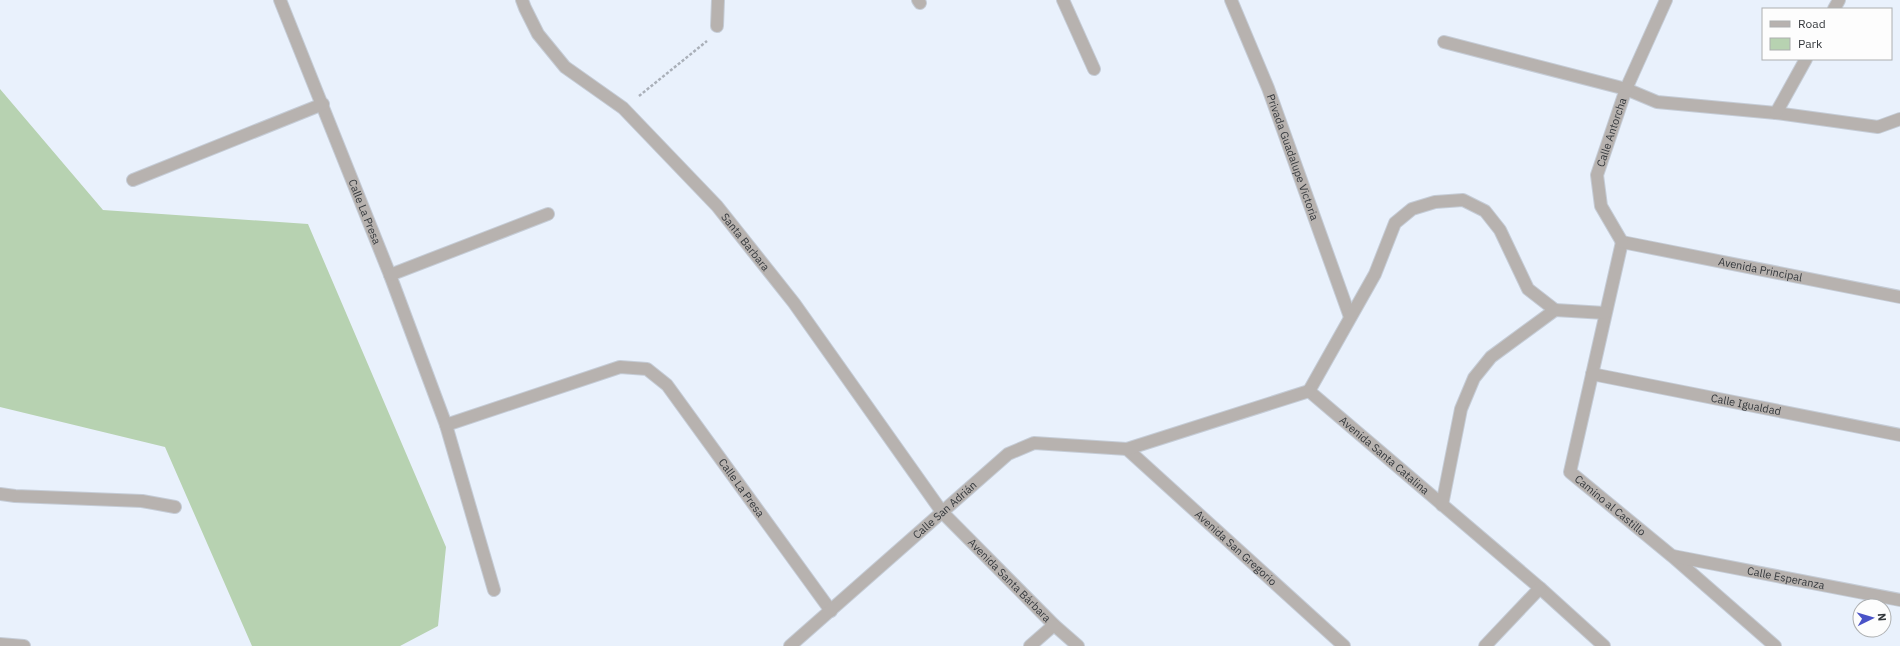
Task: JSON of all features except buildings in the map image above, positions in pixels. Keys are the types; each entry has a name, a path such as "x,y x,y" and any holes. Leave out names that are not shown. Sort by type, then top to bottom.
{"street":[{"name":"Calle La Presa","path":"280,0 390,275 446,425 494,590"},
{"name":"Santa Barbara","path":"522,0 538,34 565,67 623,108 717,206 794,303 942,512"},
{"path":"717,26 718,0"},
{"path":"1063,0 1094,69"},
{"name":"Privada Guadalupe Victoria","path":"1231,0 1268,88 1350,317"},
{"name":"Calle Antorcha","path":"1622,242 1601,206 1597,175 1626,89 1666,0"},
{"path":"1444,42 1626,89 1657,102 1776,113 1878,127 1900,118"},
{"path":"1776,113 1805,60"},
{"path":"133,180 322,104"},
{"path":"1127,449 1309,391 1375,274 1395,223 1412,209 1435,202 1463,200 1485,211 1500,230 1528,289 1555,310 1605,313"},
{"path":"390,275 548,214"},
{"name":"Avenida Principal","path":"1622,242 1900,297"},
{"name":"Camino al Castillo","path":"1622,242 1570,472 1672,556 1775,646"},
{"path":"1442,505 1461,409 1474,378 1491,357 1555,310"},
{"name":"Calle La Presa","path":"446,425 620,367 648,369 668,385 831,611"},
{"name":"Calle Igualdad","path":"1592,374 1900,435"},
{"name":"Avenida Santa Catalina","path":"1309,391 1540,588 1604,646"},
{"name":"Calle San Adrián","path":"790,646 1008,454 1034,443 1127,449"},
{"name":"Avenida San Gregorio","path":"1127,449 1344,646"},
{"path":"0,494 15,496 142,501 175,507"},
{"name":"Avenida Santa Bárbara","path":"942,512 1054,625 1078,646"},
{"name":"Calle Esperanza","path":"1672,556 1900,600"},
{"path":"1485,646 1540,588"},
{"path":"1030,646 1054,625"},
{"path":"0,644 24,646"}],"path":[{"path":"623,108 702,47 711,37 717,26"}],"green space":[{"path":"0,89 103,210 308,224 446,547 438,626 400,646 252,646 165,447 0,407"}]}
